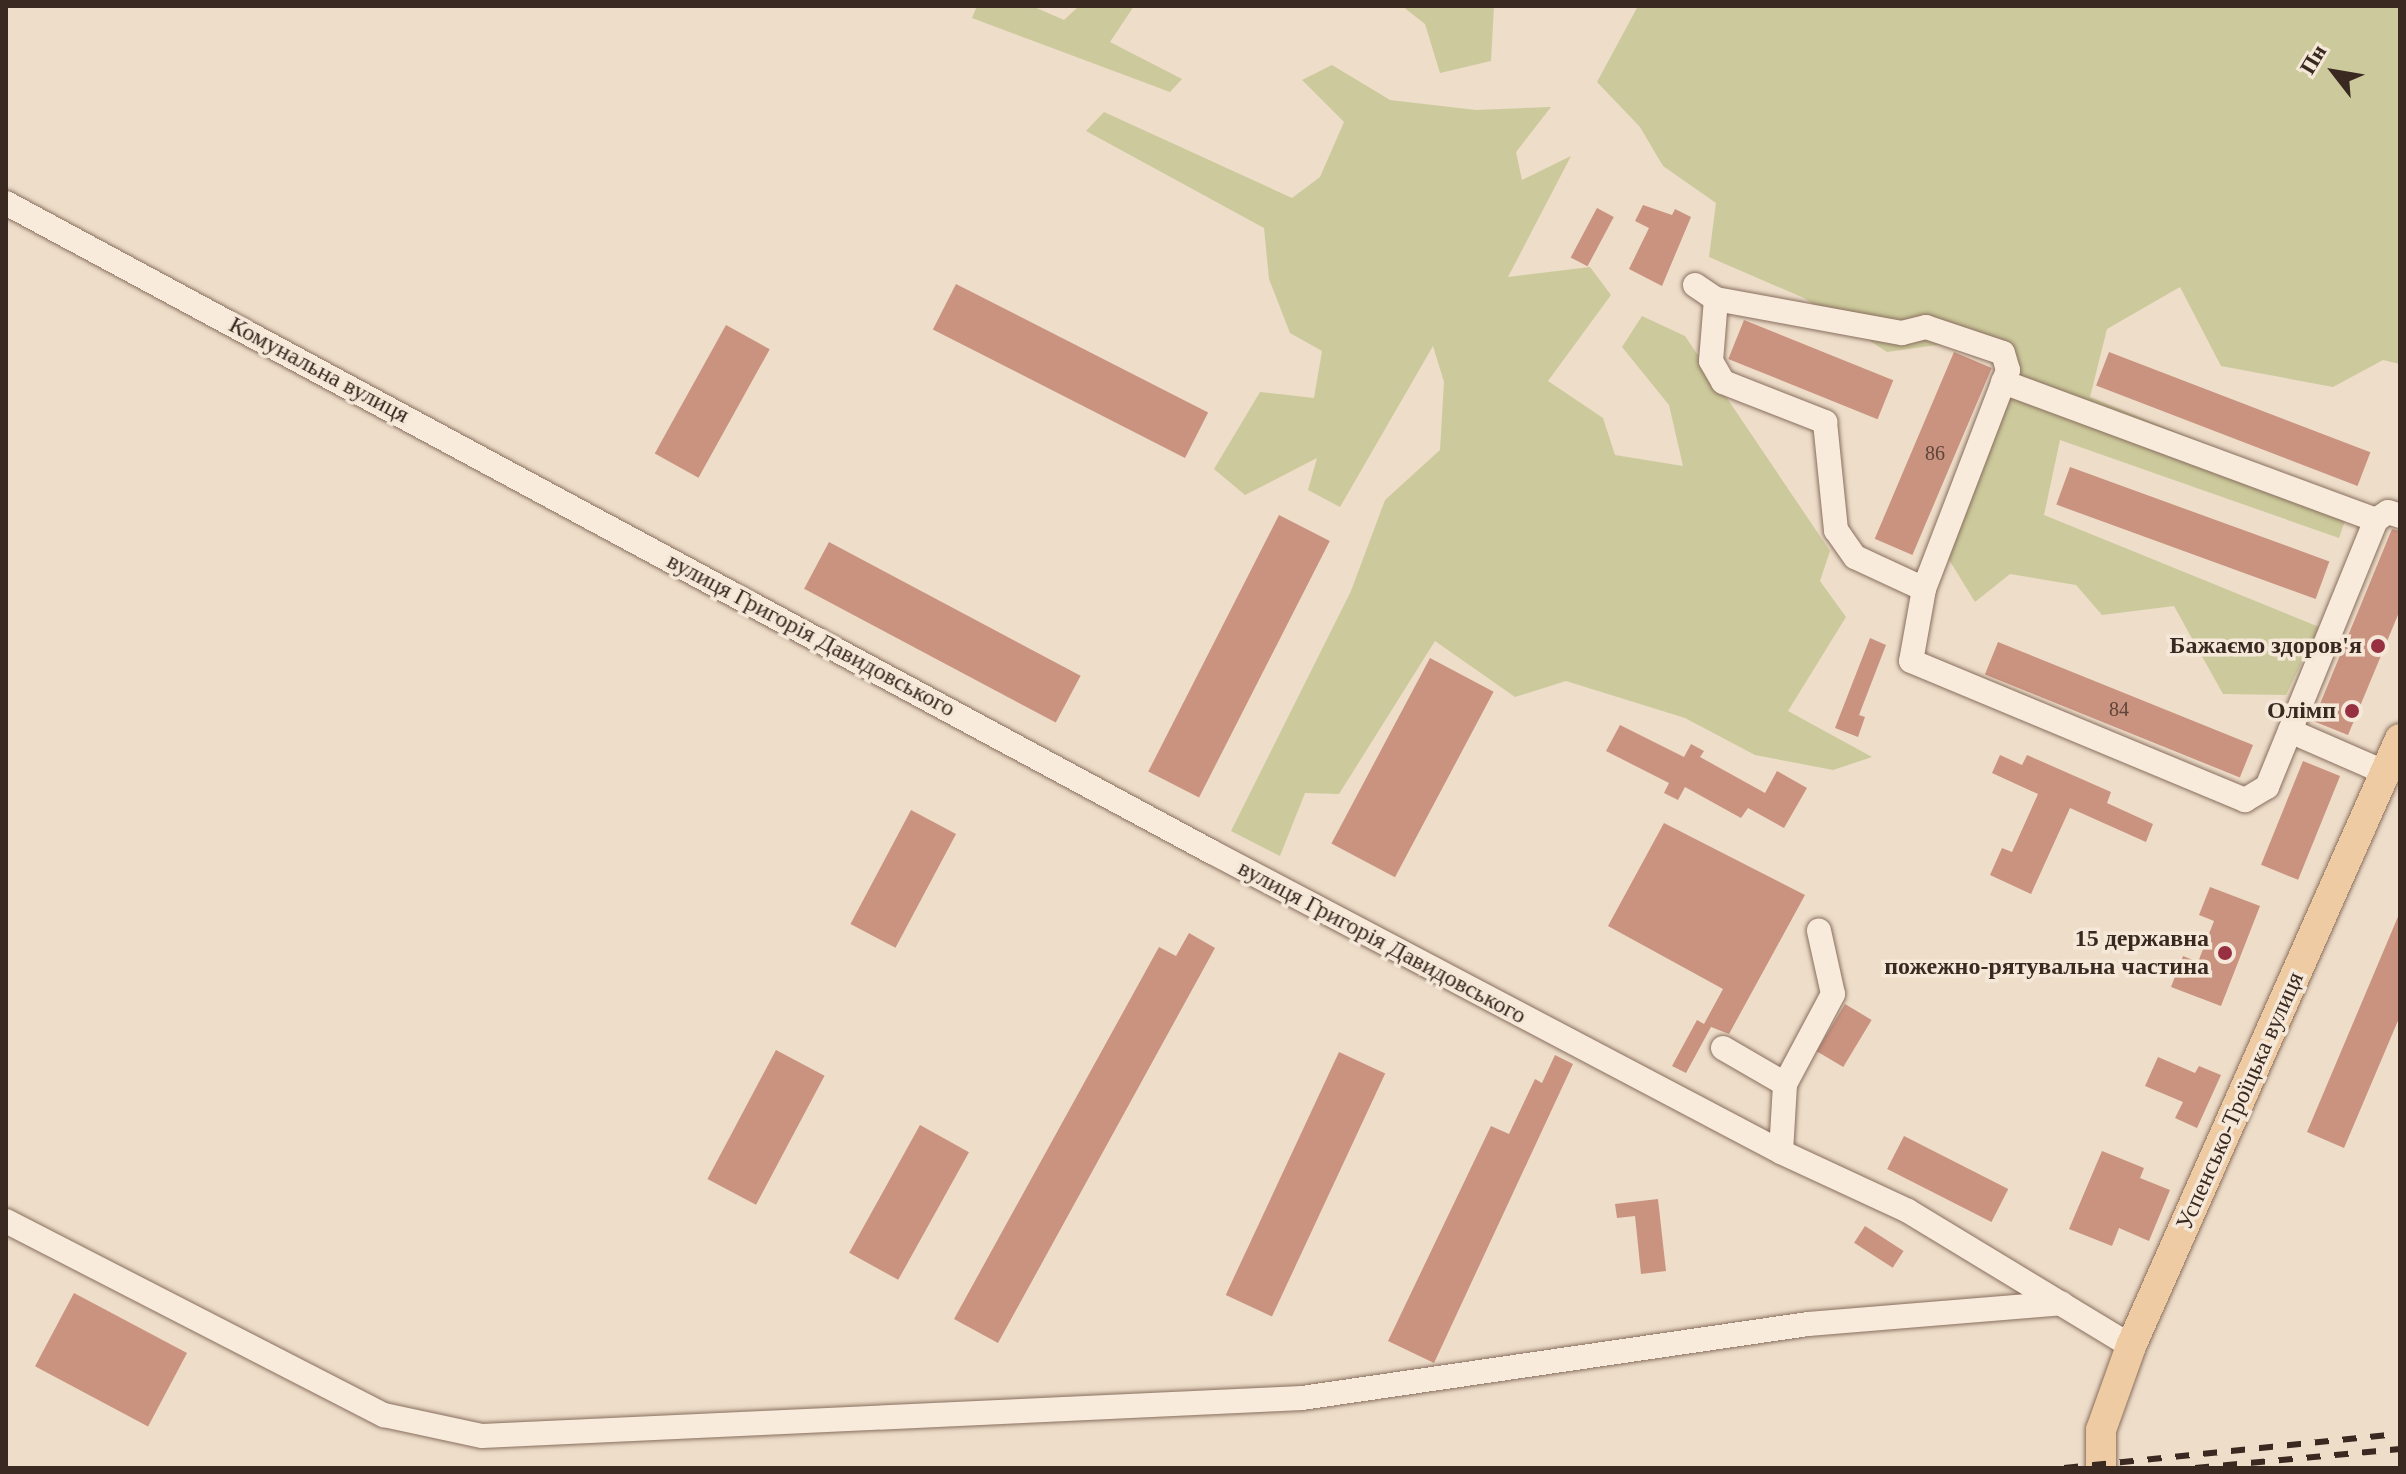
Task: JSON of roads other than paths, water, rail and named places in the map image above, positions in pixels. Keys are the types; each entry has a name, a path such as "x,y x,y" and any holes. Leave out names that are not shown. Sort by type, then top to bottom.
{"main road":[{"name":"Успенсько-Троїцька вулиця","path":"2101,1468 2101,1430 2131,1346 2400,739"}],"street":[{"name":"Комунальна вулиця","path":"6,203 632,538"},
{"path":"1695,285 1716,299 1902,333 1926,327 2003,353 2008,370 2003,382 1924,589 1911,661 2245,800 2267,787 2388,518 2003,382"},
{"path":"1716,299 1711,361 1723,382 1825,422 1836,530 1855,557 1924,589"},
{"name":"вулиця Григорія Давидовського","path":"632,538 1781,1152 1908,1211 2131,1346"},
{"path":"2290,731 2386,773"},
{"path":"1781,1152 1785,1084 1833,994 1819,931"},
{"path":"1723,1048 1785,1084"},
{"path":"6,1221 384,1415 482,1436 1302,1398 1808,1324 2061,1303"},
{"path":"6,1238 50,1245"}],"railway":[{"path":"2064,1468 2400,1434"},
{"path":"2195,1468 2400,1449"}],"place":[{"name":"Бажаємо здоров'я","path":"2378,646"},
{"name":"Олімп","path":"2352,711"},
{"name":"15 державна пожежно-рятувальна частина","path":"2225,953"}]}
